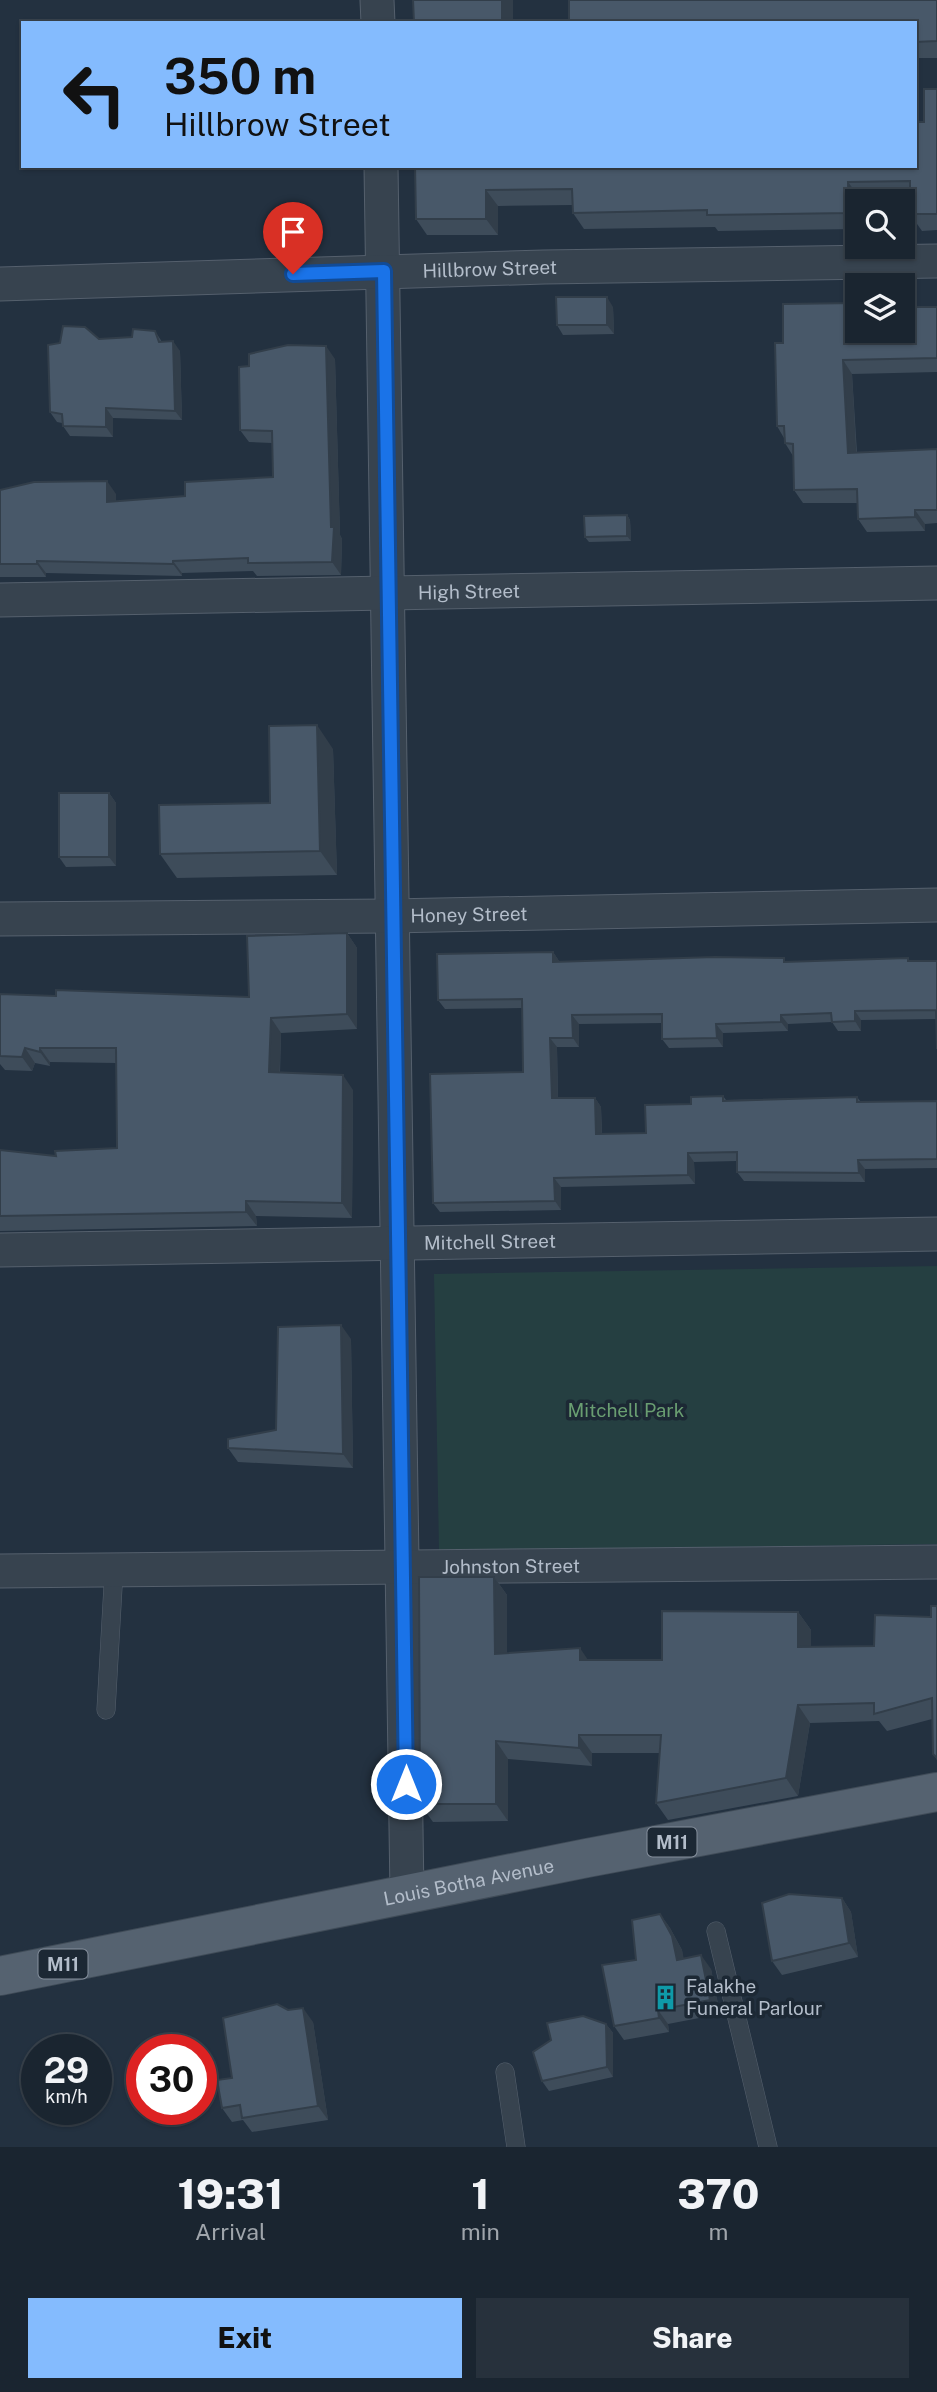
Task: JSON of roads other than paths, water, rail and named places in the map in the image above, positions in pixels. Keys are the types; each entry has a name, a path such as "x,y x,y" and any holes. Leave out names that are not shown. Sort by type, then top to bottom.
{"main road":[{"name":"Louis Botha Avenue","path":"0,1976 937,1791"}],"street":[{"path":"377,0 378,21"},
{"path":"381,168 407,1894"},
{"name":"Hillbrow Street","path":"0,284 384,271 937,261"},
{"name":"High Street","path":"0,600 937,583"},
{"name":"Honey Street","path":"0,919 391,916 937,905"},
{"name":"Mitchell Street","path":"0,1250 937,1234"},
{"name":"Johnston Street","path":"0,1571 404,1565 937,1562"}],"lane":[{"path":"106,1710 114,1569"},
{"path":"716,1931 768,2147"},
{"path":"505,2072 516,2147"}],"place":[{"name":"Falakhe Funeral Parlour","path":"666,1997"}],"park label":[{"name":"Mitchell Park","path":"626,1410"}]}
